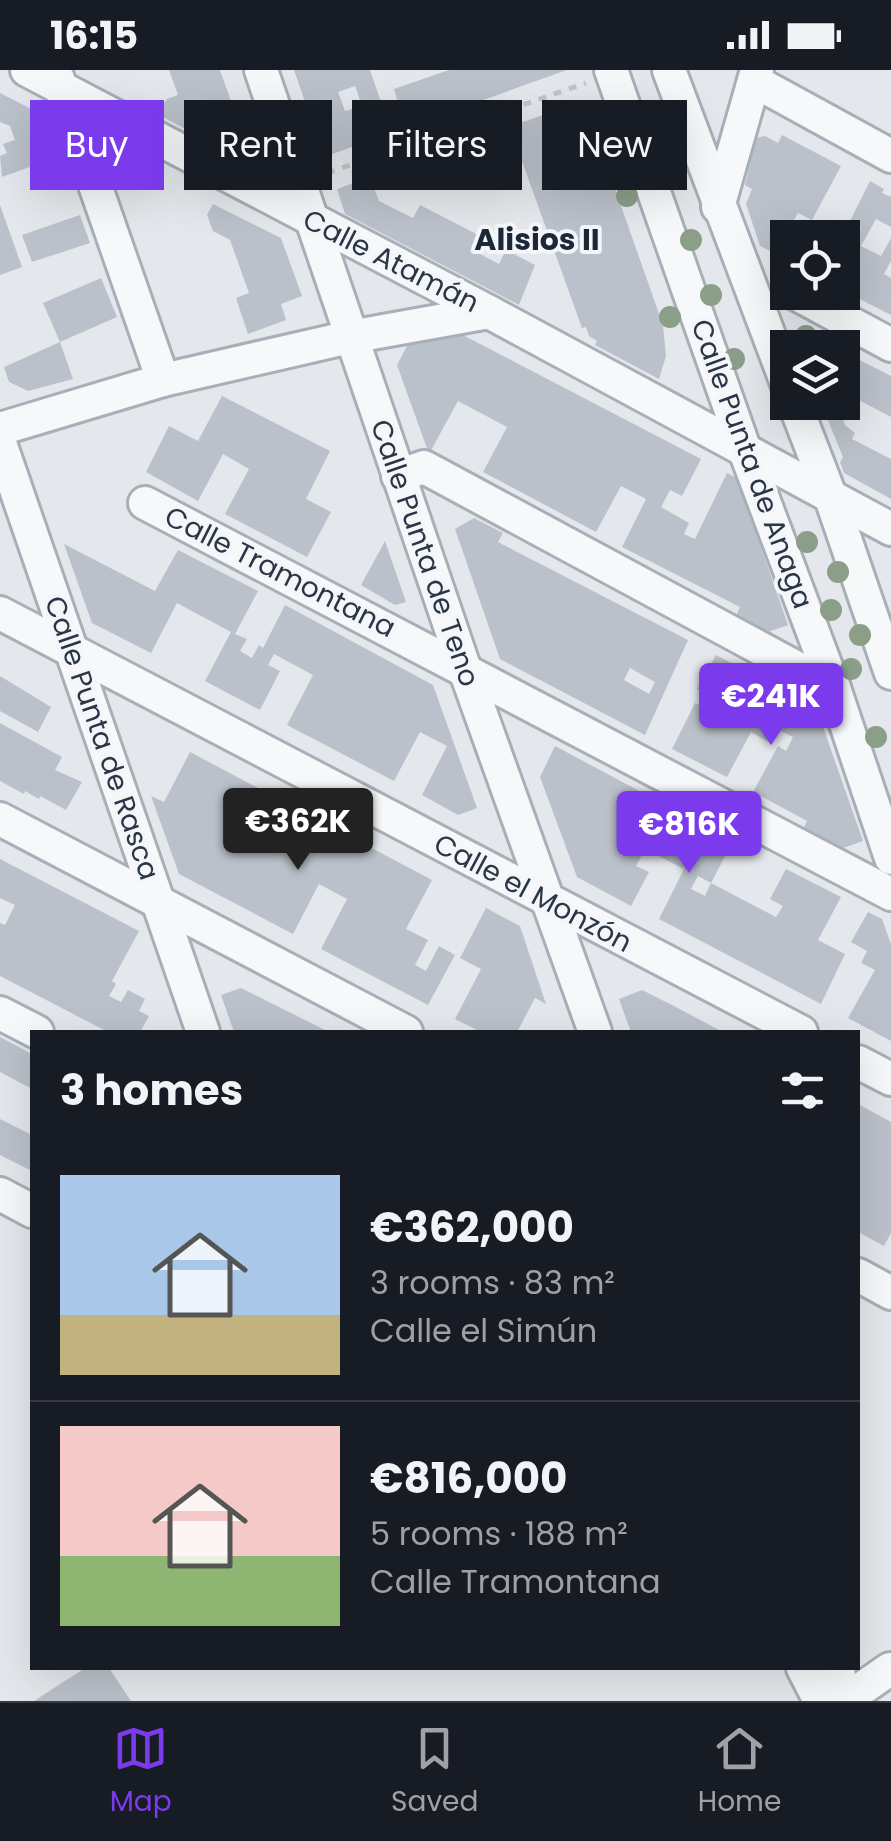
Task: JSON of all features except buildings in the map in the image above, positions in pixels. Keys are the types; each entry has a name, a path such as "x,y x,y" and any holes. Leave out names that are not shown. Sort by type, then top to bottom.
{"street":[{"name":"Calle Atamán","path":"27,70 59,79 313,221 891,529"},
{"name":"Calle Punta de Teno","path":"261,70 271,100"},
{"name":"Calle Punta de Anaga","path":"669,70 770,340"},
{"name":"Calle Punta de Anaga","path":"612,72 744,448 834,688 891,858"},
{"path":"718,207 756,76 891,156"},
{"path":"59,79 162,380"},
{"name":"Calle Punta de Teno","path":"303,190 464,667 595,1030"},
{"path":"740,264 770,280"},
{"path":"826,310 891,345"},
{"name":"Calle Atamán","path":"0,429 162,380 350,337 489,312"},
{"path":"801,420 891,674"},
{"name":"Calle Punta de Rasca","path":"0,443 202,1030"},
{"path":"398,476 424,467 834,688"},
{"name":"Calle Tramontana","path":"145,502 891,894"},
{"name":"Calle el Monzón","path":"0,613 796,1030"},
{"path":"0,819 402,1030"},
{"path":"0,1013 33,1030"},
{"path":"860,1063 891,1080"},
{"path":"0,1194 30,1210"},
{"path":"860,1276 891,1294"},
{"path":"852,1701 857,1692 890,1670 860,1655"},
{"path":"804,1670 820,1701"},
{"path":"838,1670 842,1701"}],"path":[{"path":"332,171 612,72"}],"district":[{"name":"Alisios II","path":"537,239"}]}
